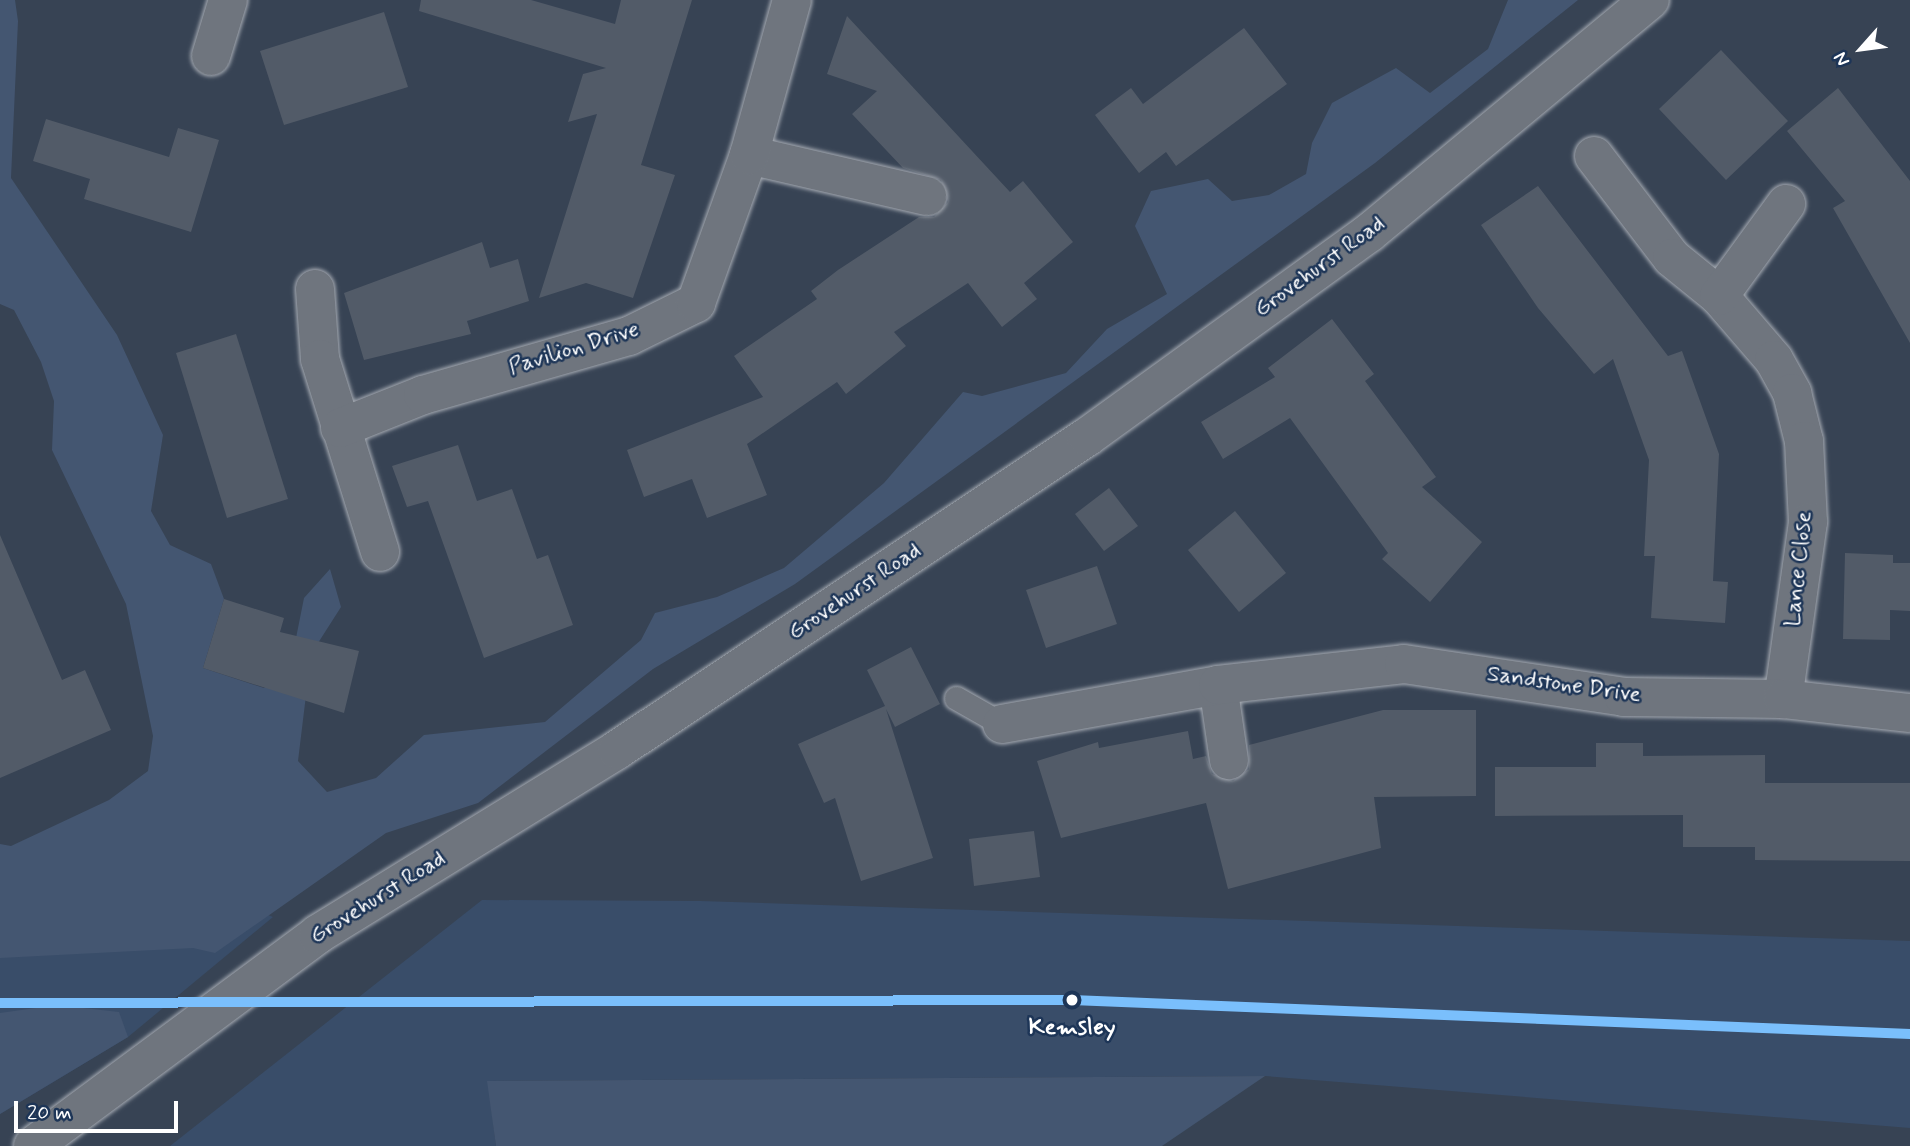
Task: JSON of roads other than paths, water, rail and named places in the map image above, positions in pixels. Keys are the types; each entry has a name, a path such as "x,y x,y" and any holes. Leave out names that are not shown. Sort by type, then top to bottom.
{"street":[{"path":"211,56 228,0"},
{"name":"Pavilion Drive","path":"340,428 423,395 629,335 696,303 749,155 792,0"},
{"name":"Grovehurst Road","path":"33,1146 318,934 617,750 1087,437 1369,233 1650,0"},
{"path":"749,155 927,196"},
{"name":"Lance Close","path":"1594,156 1672,258 1719,296 1774,360 1792,393 1804,440 1808,522 1783,699"},
{"path":"1719,296 1786,204"},
{"path":"315,289 320,359 380,552"},
{"name":"Sandstone Drive","path":"1002,724 1218,685 1404,664 1624,697 1783,699 1910,713"},
{"path":"1218,685 1229,761"}],"lane":[{"path":"956,698 1002,724"}],"place":[{"name":"Kemsley","path":"1072,1000"}]}
